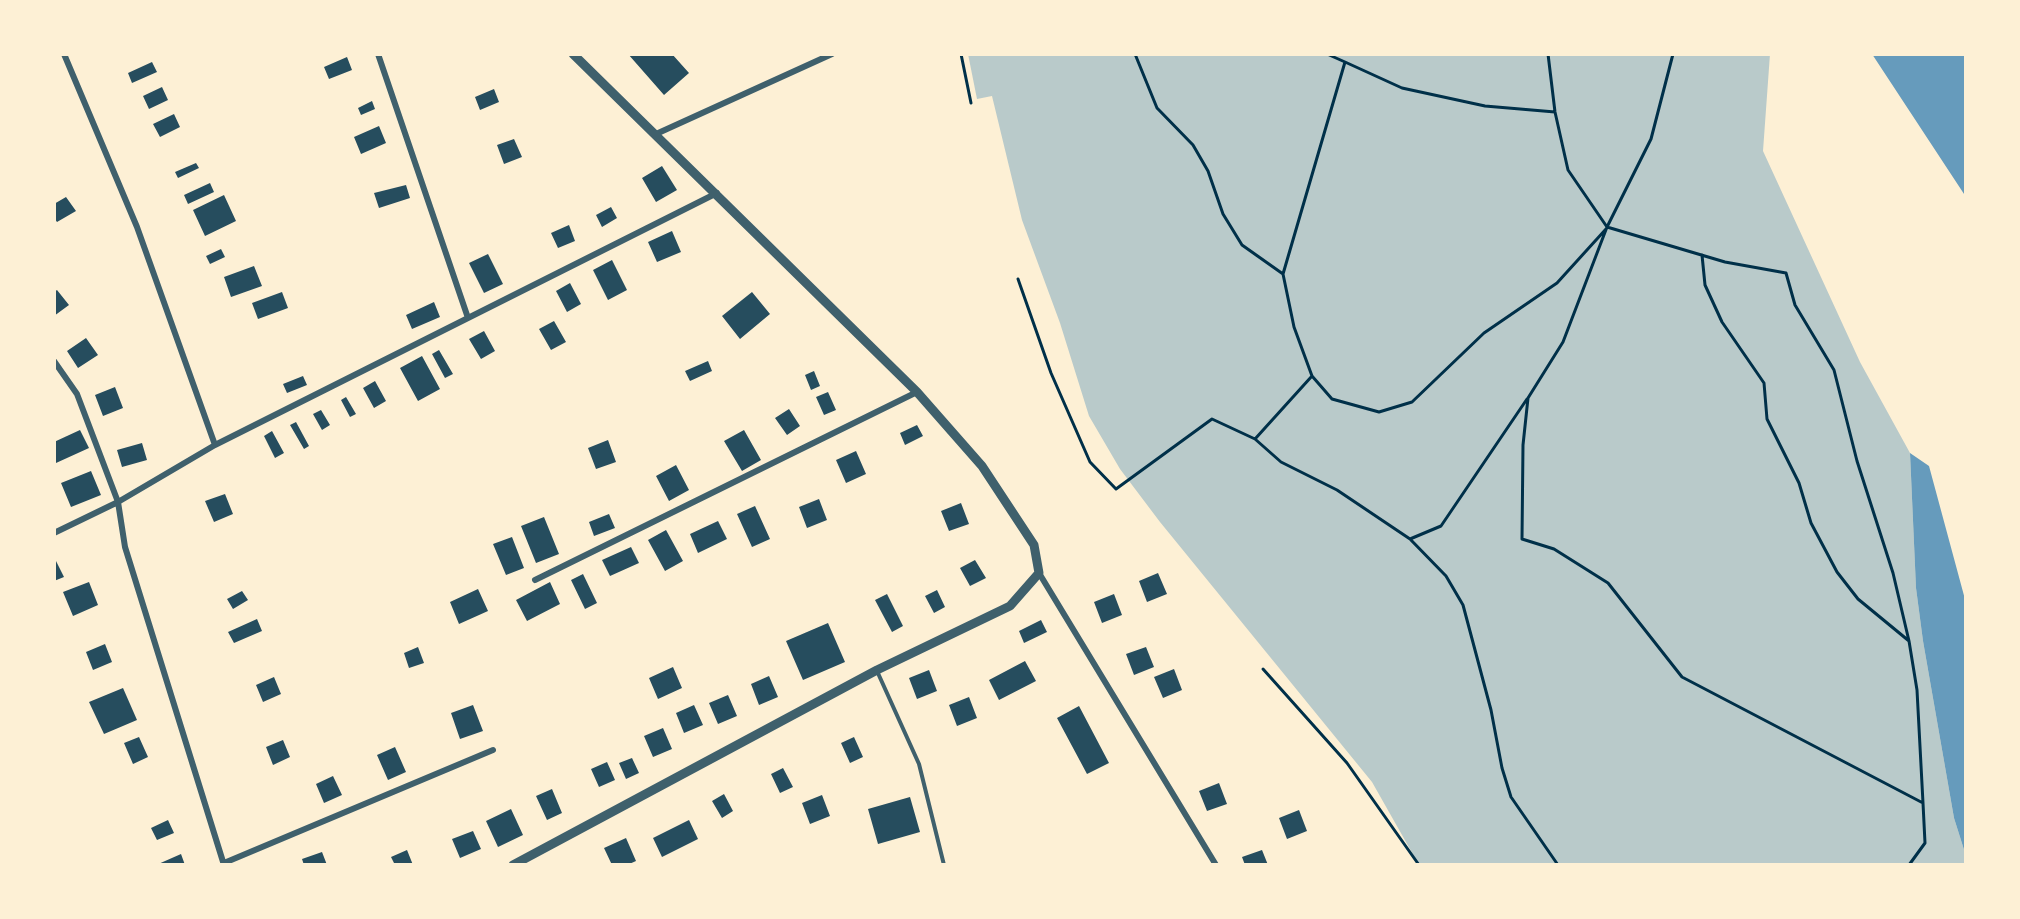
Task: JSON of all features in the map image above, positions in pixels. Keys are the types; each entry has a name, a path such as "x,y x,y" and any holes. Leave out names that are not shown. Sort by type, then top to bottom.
{"street":[{"path":"64,54 137,227 215,445"},
{"path":"378,54 468,318"},
{"path":"573,54 917,392 982,466 1034,545 1039,573 1216,865"},
{"path":"656,134 832,54"},
{"path":"54,533 118,502 215,445 717,193"},
{"path":"54,361 76,394 118,502 125,547 224,864 493,750"},
{"path":"536,580 917,392"},
{"path":"513,865 877,670 1010,606 1039,573"}],"lane":[{"path":"877,670 919,764 944,865"}],"path":[{"path":"961,54 971,103"},
{"path":"1135,54 1156,108 1192,145 1208,171 1223,214 1242,245 1283,274"},
{"path":"1327,54 1402,88 1485,106 1555,112"},
{"path":"1548,54 1555,112 1568,170 1607,227 1702,255 1786,273 1795,305 1834,370 1857,460 1893,573 1909,641 1917,690 1925,843 1909,865"},
{"path":"1410,539 1441,526 1563,342 1607,227 1651,139 1673,54"},
{"path":"1345,62 1283,274 1294,327 1312,376 1332,399 1379,412 1412,402 1484,333 1557,283 1607,227"},
{"path":"1702,255 1706,285 1722,322 1764,383 1767,419 1799,483 1811,523 1837,572 1858,599 1909,641"},
{"path":"1018,279 1051,373 1090,462 1116,489 1212,418 1255,439 1281,462 1337,490 1410,539 1446,576 1463,605 1511,797 1558,865"},
{"path":"1255,439 1312,376"},
{"path":"1527,398 1523,445 1522,539 1554,549 1608,583 1682,677 1923,803"},
{"path":"1263,669 1347,763 1419,865"}],"shaded area":[{"path":"968,54 1770,54 1763,151 1860,362 1910,453 1916,588 1923,641 1954,818 1966,856 1966,865 1419,865 1372,782 1160,522 1120,469 1089,416 1060,323 1022,220 992,96 977,99"}],"water":[{"path":"1872,54 1966,54 1966,197"},
{"path":"1910,453 1929,466 1966,603 1966,856 1954,818 1923,641 1916,588"}],"building":[{"path":"628,54 672,54 689,73 664,95"},
{"path":"347,57 352,70 329,79 324,67"},
{"path":"152,62 157,72 132,83 128,73"},
{"path":"162,87 168,100 149,109 143,96"},
{"path":"494,89 499,102 480,110 475,97"},
{"path":"372,101 375,109 361,115 358,108"},
{"path":"174,114 180,127 160,137 153,124"},
{"path":"379,126 386,143 361,154 354,137"},
{"path":"514,139 522,157 504,164 497,145"},
{"path":"196,163 199,168 178,178 175,172"},
{"path":"662,166 677,190 656,202 642,178"},
{"path":"210,183 214,192 188,204 184,195"},
{"path":"406,185 410,198 379,208 374,193"},
{"path":"224,195 236,221 205,236 193,210"},
{"path":"66,197 76,211 57,222 54,218 54,204"},
{"path":"611,207 617,218 602,227 596,215"},
{"path":"569,225 575,241 558,248 551,233"},
{"path":"672,231 681,252 657,262 648,242"},
{"path":"221,249 225,257 210,264 206,256"},
{"path":"488,254 503,284 484,293 469,263"},
{"path":"612,260 627,290 608,300 593,270"},
{"path":"254,266 262,286 231,297 224,277"},
{"path":"570,283 581,304 567,312 556,291"},
{"path":"57,290 69,305 54,316 54,292"},
{"path":"282,292 288,308 258,319 252,303"},
{"path":"752,292 770,314 740,339 722,316"},
{"path":"434,302 440,317 412,329 406,315"},
{"path":"554,321 566,342 551,350 539,329"},
{"path":"484,331 495,351 481,359 469,339"},
{"path":"86,338 98,355 78,368 67,351"},
{"path":"439,350 453,374 445,378 432,354"},
{"path":"422,356 440,389 418,401 400,368"},
{"path":"708,361 712,371 690,381 685,371"},
{"path":"814,371 820,386 811,390 805,375"},
{"path":"303,376 307,385 287,393 283,384"},
{"path":"375,381 386,401 374,408 363,388"},
{"path":"115,387 123,408 103,416 95,395"},
{"path":"828,392 836,410 824,415 816,397"},
{"path":"346,397 356,414 350,417 341,400"},
{"path":"789,409 800,426 787,435 775,418"},
{"path":"321,410 330,425 322,430 313,414"},
{"path":"296,422 309,446 304,449 290,425"},
{"path":"917,425 923,436 905,445 900,433"},
{"path":"80,430 89,448 56,463 54,442"},
{"path":"744,430 761,460 742,471 724,441"},
{"path":"272,431 284,453 275,458 264,436"},
{"path":"608,440 616,462 596,469 588,448"},
{"path":"142,443 147,460 122,467 117,450"},
{"path":"856,451 866,474 846,483 836,460"},
{"path":"676,465 689,490 669,501 656,476"},
{"path":"91,471 101,495 71,507 61,483"},
{"path":"225,494 233,514 214,522 205,501"},
{"path":"819,499 827,520 807,528 799,507"},
{"path":"961,503 969,524 949,531 941,511"},
{"path":"755,506 770,539 752,547 737,514"},
{"path":"609,514 615,528 594,536 589,522"},
{"path":"544,517 559,554 536,563 521,526"},
{"path":"718,521 727,539 698,553 690,534"},
{"path":"666,530 683,561 665,571 648,540"},
{"path":"512,537 524,568 506,575 493,544"},
{"path":"631,547 639,563 610,576 602,560"},
{"path":"54,557 64,577 54,581"},
{"path":"975,560 986,578 970,586 960,568"},
{"path":"1158,573 1167,594 1147,602 1139,581"},
{"path":"583,574 597,603 585,609 571,580"},
{"path":"89,582 98,605 73,616 63,592"},
{"path":"550,582 560,604 527,621 516,600"},
{"path":"478,589 488,611 459,624 450,602"},
{"path":"937,590 945,607 934,613 925,596"},
{"path":"242,591 248,600 233,609 227,599"},
{"path":"887,594 903,626 892,632 875,600"},
{"path":"1114,594 1122,615 1102,623 1094,602"},
{"path":"257,619 262,631 234,643 228,632"},
{"path":"1041,620 1047,632 1024,643 1019,631"},
{"path":"828,623 845,662 803,680 786,641"},
{"path":"105,644 112,662 93,670 86,652"},
{"path":"418,647 424,663 409,668 404,653"},
{"path":"1146,647 1154,667 1134,675 1126,654"},
{"path":"1025,661 1036,681 999,700 989,680"},
{"path":"673,667 682,688 658,699 649,678"},
{"path":"1174,669 1182,690 1163,698 1154,677"},
{"path":"929,670 937,691 917,699 909,678"},
{"path":"769,676 778,697 759,705 751,684"},
{"path":"274,677 281,694 263,702 256,685"},
{"path":"123,688 137,720 104,734 89,702"},
{"path":"728,695 737,716 718,724 709,703"},
{"path":"969,697 977,718 957,726 949,705"},
{"path":"473,705 483,731 460,739 451,713"},
{"path":"694,705 703,725 684,733 676,713"},
{"path":"1079,706 1109,763 1087,774 1057,718"},
{"path":"663,728 672,749 653,757 644,736"},
{"path":"139,737 148,757 133,764 124,743"},
{"path":"854,737 863,757 850,763 841,743"},
{"path":"283,740 290,757 273,765 266,747"},
{"path":"395,747 406,772 388,780 377,755"},
{"path":"632,758 639,773 626,779 619,763"},
{"path":"607,762 615,780 599,787 591,769"},
{"path":"783,768 793,787 780,793 771,774"},
{"path":"333,776 342,795 324,803 316,784"},
{"path":"1219,783 1227,804 1207,811 1199,791"},
{"path":"552,789 562,813 547,820 536,796"},
{"path":"724,794 733,811 722,818 712,801"},
{"path":"822,795 830,816 810,824 802,803"},
{"path":"910,797 920,832 878,844 868,809"},
{"path":"511,809 523,835 498,847 486,821"},
{"path":"1299,810 1307,831 1287,839 1279,818"},
{"path":"168,820 174,833 157,840 151,828"},
{"path":"689,820 698,839 662,857 653,838"},
{"path":"473,831 481,849 460,858 452,839"},
{"path":"626,838 636,861 627,865 612,865 604,848"},
{"path":"407,850 413,865 395,865 391,857"},
{"path":"1262,850 1268,865 1245,865 1242,857"},
{"path":"322,852 327,865 304,865 302,859"},
{"path":"181,854 185,865 156,865"}]}
